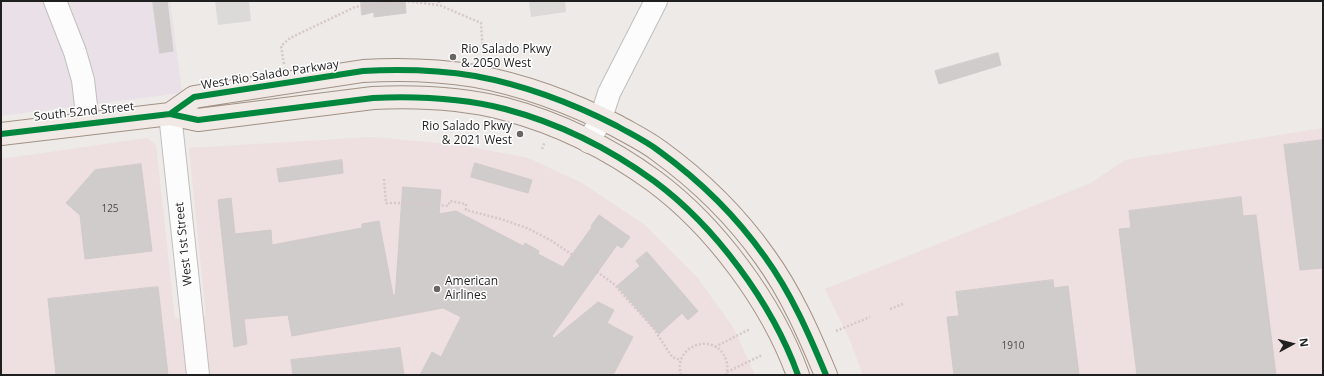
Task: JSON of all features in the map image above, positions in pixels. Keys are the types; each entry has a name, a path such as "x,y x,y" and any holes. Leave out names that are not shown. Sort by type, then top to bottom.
{"main road":[{"name":"West Rio Salado Parkway","path":"170,114 194,97 356,72 391,70 445,73 487,78 550,97 601,118 658,150 696,180 752,239 766,258 803,321 826,375"},
{"path":"170,114 198,120 373,98 400,97 430,98 474,103 504,109 553,126 589,142 629,165 654,181 696,217 743,274 766,308 789,351 798,375"},
{"name":"South 52nd Street","path":"1,134 170,114"}],"street":[{"path":"55,1 75,52 83,80 88,123"},
{"path":"589,142 601,118 609,93 656,1"},
{"name":"West 1st Street","path":"170,114 198,375"}],"path":[{"path":"284,69 281,46 290,38 355,7 406,1 439,5 481,23 483,52"},
{"path":"384,179 386,203 417,203 448,206 450,201 466,204 466,210 501,219 526,228 552,241 614,284 654,329 672,357 681,360"},
{"path":"890,309 903,304"},
{"path":"836,331 870,316"},
{"path":"715,347 750,329"},
{"path":"681,375 680,365 685,352 698,344 706,344 721,351 727,365 727,374 762,355"}],"shaded area":[{"path":"1,1 170,1 182,93 1,116"},
{"path":"215,1 249,1 251,21 218,25"},
{"path":"529,1 565,1 566,12 531,17"},
{"path":"1323,128 1323,375 863,375 849,338 825,289 1091,183 1125,160"},
{"path":"372,137 461,145 528,158 582,183 645,225 696,276 733,327 755,375 1,375 1,159 147,138 156,145 175,319 206,316 189,148"}],"building":[{"path":"153,1 167,1 173,51 160,53"},
{"path":"361,1 405,1 406,13 374,17 374,12 362,15"},
{"path":"998,53 1001,65 939,84 935,71"},
{"path":"1323,140 1323,268 1300,270 1284,145"},
{"path":"342,160 343,173 279,182 277,169"},
{"path":"475,163 532,180 528,193 471,177"},
{"path":"141,164 152,251 85,259 80,215 66,203 95,170"},
{"name":"American Airlines","path":"403,187 441,190 439,214 456,211 523,246 525,243 539,251 538,254 563,267 599,215 630,237 622,248 617,245 552,336 554,338 598,302 614,310 607,323 633,337 613,375 420,375 432,352 441,357 461,317 443,308 292,336 288,315 244,319 247,344 234,347 218,200 231,198 235,234 271,230 272,245 362,228 362,224 379,221 393,295 395,295"},
{"path":"1241,197 1243,216 1256,215 1276,375 1137,375 1119,229 1131,228 1129,211"},
{"path":"647,252 698,311 688,320 682,313 659,334 617,286 640,266 636,261"},
{"path":"1053,280 1054,288 1068,286 1079,375 954,375 947,317 959,316 956,292"},
{"path":"158,287 168,375 56,375 48,299"},
{"path":"400,348 404,375 293,375 291,360"}],"cycle path":[{"path":"170,114 194,97 377,70 433,71 475,76 512,84 565,102 617,126 654,147 702,186 729,213 754,242 783,285 806,329 826,375"},
{"path":"1,134 170,114 198,120 373,98 406,97 456,100 489,105 525,115 564,129 620,158 677,199 720,243 757,294 787,348 798,375"}],"place":[{"name":"Rio Salado Pkwy & 2050 West","path":"453,57"},
{"name":"Rio Salado Pkwy & 2021 West","path":"520,134"},
{"name":"American Airlines","path":"437,289"}]}
